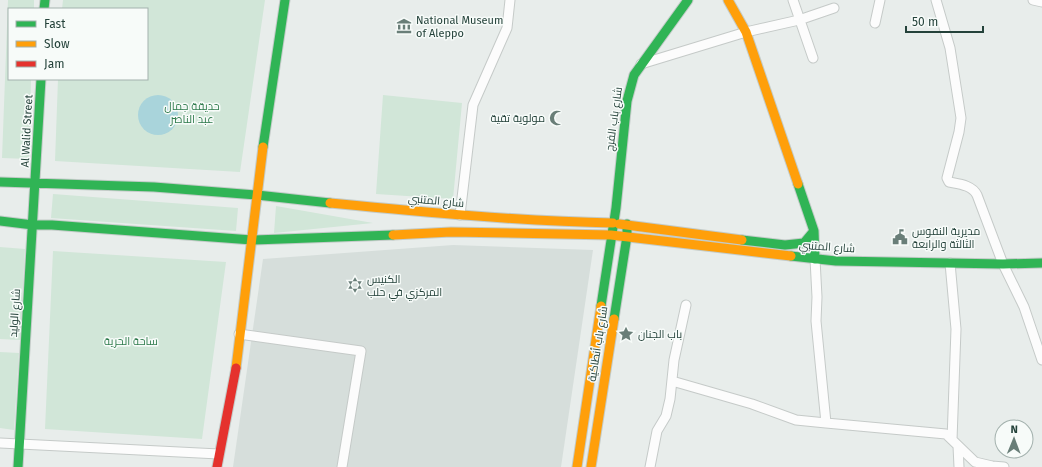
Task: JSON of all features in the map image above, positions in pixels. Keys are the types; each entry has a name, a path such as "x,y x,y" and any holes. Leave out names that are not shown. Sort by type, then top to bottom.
{"main road":[{"path":"217,467 218,454 237,361 239,334 257,195 285,0"},
{"name":"شارع باب الفرج","path":"611,235 627,101 634,76 641,64 688,0"},
{"path":"728,0 746,32 814,231 815,259"},
{"path":"737,0 741,22"},
{"name":"Al Walid Street","path":"36,183 41,80"},
{"name":"شارع المتنبي","path":"0,182 154,187 257,195 421,212 627,224 785,245 804,243 814,231"},
{"name":"شارع الوليد","path":"19,444 36,183"},
{"name":"شارع المتنبي","path":"0,221 33,225 52,225 252,240 451,232 611,235 836,261 1003,264 1042,263"},
{"name":"شارع باب أنطاكية","path":"591,467 627,236 627,224"},
{"name":"شارع باب أنطاكية","path":"577,467 611,235"},
{"path":"18,467 19,444"}],"street":[{"path":"460,215 473,105 507,28 510,0"},
{"path":"793,0 813,58"},
{"path":"875,23 880,0"},
{"path":"936,0 950,48 961,118 948,178 949,182 961,184 975,190 1003,264 1024,307 1042,360"},
{"path":"1033,0 1042,2"},
{"path":"641,64 746,32 799,20 834,8"},
{"path":"815,259 817,298 816,321 826,423"},
{"path":"950,263 956,330 955,443 959,467"},
{"path":"650,467 657,431 666,416 670,399 674,360 686,305"},
{"path":"239,334 361,351 342,467"},
{"path":"672,381 752,404 796,420 946,434 975,462 1004,467"},
{"path":"0,443 218,454"}],"shaded area":[{"path":"453,245 593,250 561,467 233,467 263,259"}],"green space":[{"path":"8,0 34,0 34,8 8,8 8,80 31,80 29,159 2,158"},
{"name":"حديقة جمال عبد الناصر","path":"63,0 265,0 240,172 55,161 58,80 148,80 148,8 62,8"},
{"path":"383,95 462,103 453,199 376,194"},
{"path":"53,194 238,208 236,231 51,218"},
{"path":"276,206 373,223 274,233"},
{"path":"0,247 25,249 20,340 0,339"},
{"name":"ساحة الحرية","path":"53,251 226,262 202,439 45,429"},
{"path":"0,352 19,353 14,430 0,428"}],"water":[{"path":"158,95 166,97 172,101 176,107 178,115 176,123 172,129 166,133 158,135 150,133 144,129 140,123 138,115 140,107 144,101 150,97"}],"traffic: fast":[{"path":"44,8 45,0"},
{"path":"263,147 285,0"},
{"path":"601,306 616,208 627,101 634,75 688,0"},
{"path":"18,467 41,80"},
{"path":"0,182 154,187 257,195 330,203"},
{"path":"798,184 814,231 815,259"},
{"path":"0,221 33,225 52,225 252,240 393,235"},
{"path":"614,319 627,236 627,224"},
{"path":"742,240 785,245 804,243 814,231"},
{"path":"791,256 836,261 1003,264 1042,263"}],"traffic: slow":[{"path":"728,0 746,32 798,184"},
{"path":"236,368 263,147"},
{"path":"330,203 506,218 613,223"},
{"path":"619,224 742,240"},
{"path":"393,235 451,232 611,235"},
{"path":"611,235 791,256"},
{"path":"577,467 601,306"},
{"path":"591,467 614,319"}],"traffic: jam":[{"path":"217,467 236,368"}],"place":[{"name":"National Museum of Aleppo","path":"404,26"},
{"name":"مولوية تقية","path":"557,118"},
{"name":"مديرية النفوس الثالثة والرابعة","path":"900,237"},
{"name":"الكنيس المركزي في حلب","path":"355,285"},
{"name":"باب الجنان","path":"626,334"}]}
